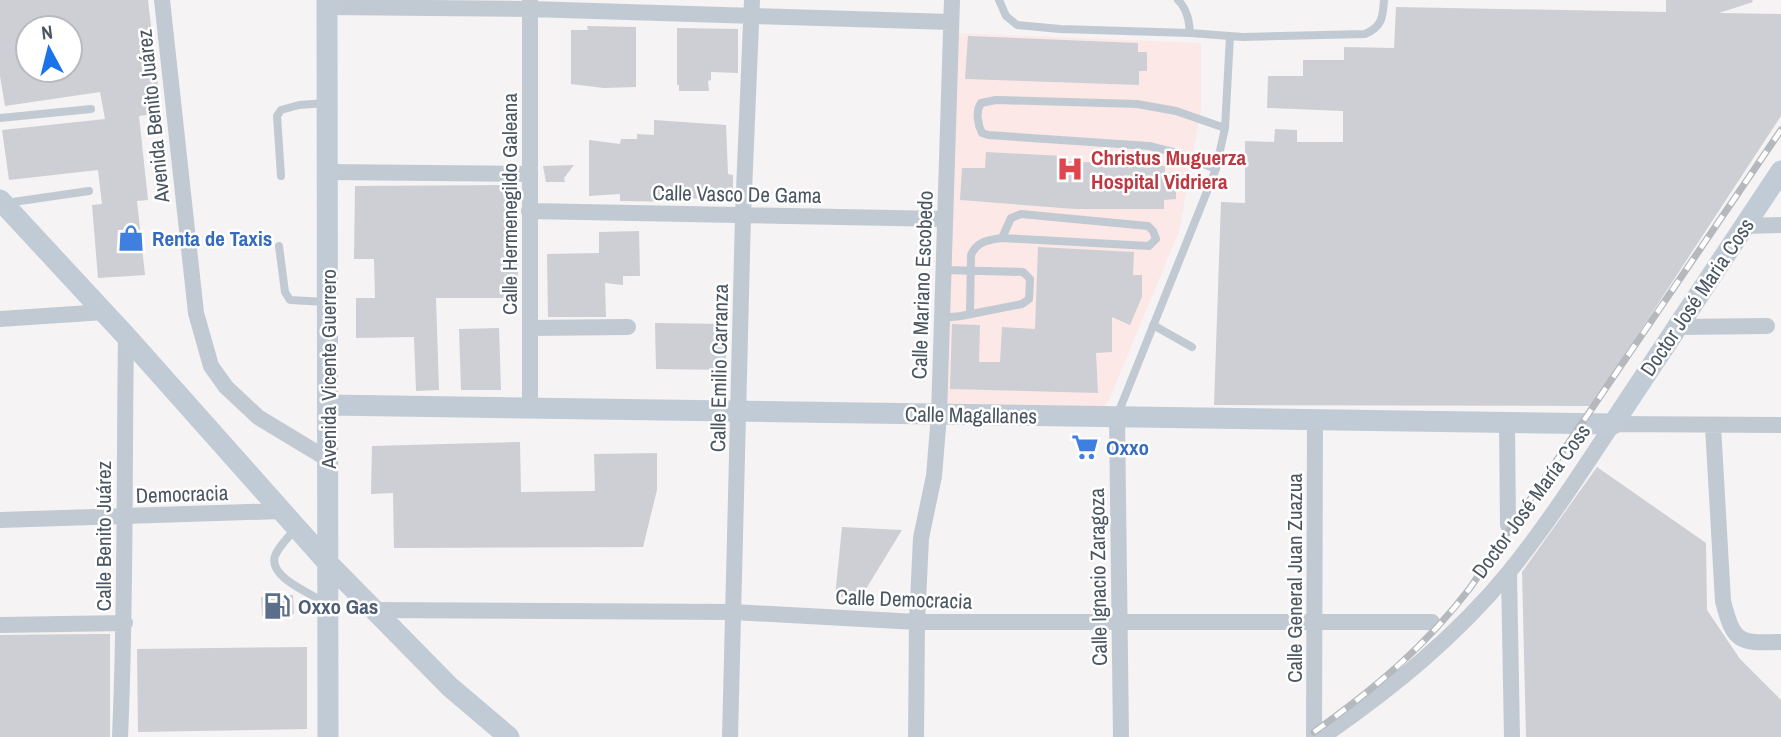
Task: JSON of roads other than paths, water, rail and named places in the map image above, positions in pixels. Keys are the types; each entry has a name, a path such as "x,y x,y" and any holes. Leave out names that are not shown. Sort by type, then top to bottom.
{"street":[{"name":"Avenida Benito Juárez","path":"162,0 196,313 211,366 226,387 258,417 329,460"},
{"name":"Calle Mariano Escobedo","path":"916,737 921,538 934,477 939,415 952,0"},
{"name":"Avenida Vicente Guerrero","path":"327,4 328,737"},
{"path":"327,4 751,8 951,22"},
{"name":"Calle Hermenegildo Galeana","path":"530,5 530,407"},
{"name":"Calle Emilio Carranza","path":"730,737 751,8"},
{"name":"Doctor José Maria Coss","path":"1613,424 1781,171"},
{"path":"327,172 529,174"},
{"path":"2,202 126,335 328,563 450,687 509,737"},
{"name":"Calle Vasco De Gama","path":"529,211 945,219"},
{"path":"1745,226 1781,225"},
{"path":"0,319 104,312"},
{"path":"1678,327 1767,326"},
{"path":"530,328 628,327"},
{"name":"Calle Benito Juárez","path":"120,737 125,623 123,517 126,335"},
{"name":"Calle Magallanes","path":"328,405 1613,424"},
{"name":"Calle Ignacio Zaragoza","path":"1117,417 1121,737"},
{"name":"Calle General Juan Zuazua","path":"1314,737 1315,420"},
{"path":"1507,422 1508,526"},
{"path":"1613,424 1781,425"},
{"name":"Doctor José María Coss","path":"1322,737 1382,695 1424,659 1508,573 1545,525 1613,424"},
{"path":"1713,426 1723,601 1728,620 1735,634 1751,643 1781,642"},
{"name":"Democracia","path":"0,520 123,517 289,519"},
{"path":"1508,573 1512,737"},
{"name":"Calle Democracia","path":"374,610 734,612 917,622 1432,622"},
{"path":"0,625 125,623"}],"lane":[{"path":"999,0 1006,16 1017,25 1230,36 1365,34 1381,22 1384,0"},
{"path":"1178,0 1188,19 1189,33"},
{"path":"1117,417 1216,169 1225,128 1230,36"},
{"path":"1216,169 1173,152 1149,146 982,134 978,107 981,103 996,100 1138,104 1176,111 1225,128"},
{"path":"281,176 277,116 281,110 299,105 327,103"},
{"path":"0,118 91,109"},
{"path":"2,202 89,191"},
{"path":"970,314 971,254 978,244 1002,239 1149,246 1156,239 1153,230 1148,226 1021,215 1012,218 1002,239"},
{"path":"279,246 285,292 290,300 328,302"},
{"path":"942,317 1027,302 1030,279 1023,272 943,270"},
{"path":"1153,325 1192,347"},
{"path":"289,519 275,556 275,568 282,578 328,604"}],"railway":[{"path":"1314,732 1398,666 1470,588 1781,130"}],"place":[{"name":"Christus Muguerza Hospital Vidriera","path":"1070,169"},
{"name":"Renta de Taxis","path":"131,238"},
{"name":"Oxxo","path":"1085,447"},
{"name":"Oxxo Gas","path":"277,606"}]}
